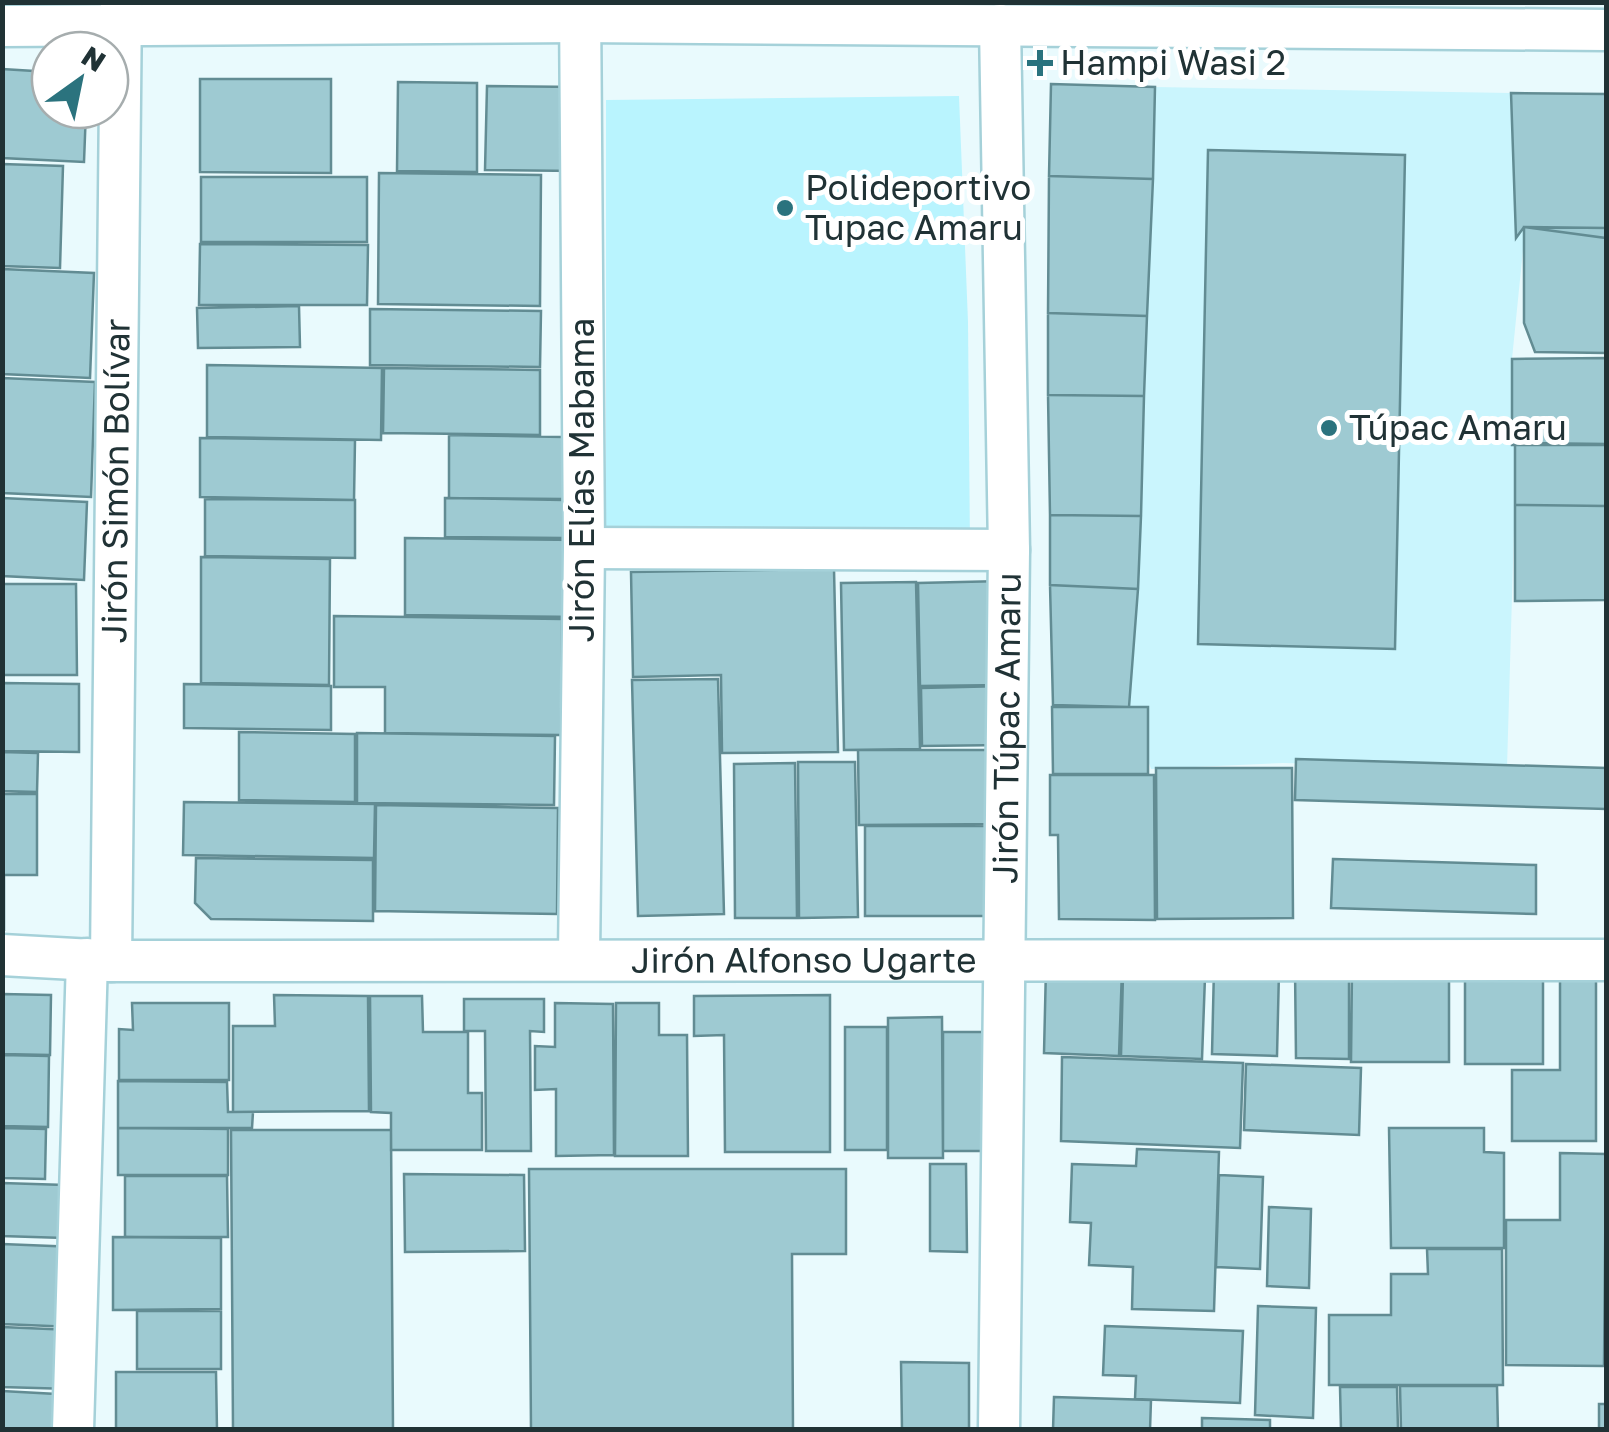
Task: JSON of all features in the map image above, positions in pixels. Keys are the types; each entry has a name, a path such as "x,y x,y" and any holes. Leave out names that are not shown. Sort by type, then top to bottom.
{"street":[{"path":"2,26 121,13 580,12 1000,25 1046,14 1606,30"},
{"name":"Jirón Elías Mabama","path":"579,958 584,548 580,12"},
{"name":"Jirón Simón Bolívar","path":"74,1430 99,960 121,13"},
{"name":"Jirón Túpac Amaru","path":"999,1430 1010,550 1000,25"},
{"path":"584,548 1010,550"},
{"name":"Jirón Alfonso Ugarte","path":"2,956 99,960 1606,960"}],"shaded area":[{"name":"Túpac Amaru","path":"1155,87 1511,93 1524,240 1512,359 1516,459 1507,768 1283,763 1151,769 1129,707 1141,516"},
{"path":"959,96 968,322 970,549 606,551 606,100"}],"building":[{"path":"2,69 30,71 30,130 85,130 84,162 2,158"},
{"path":"200,79 331,79 331,173 200,172"},
{"path":"398,82 477,83 477,172 397,171"},
{"path":"1051,84 1155,87 1153,179 1049,176"},
{"path":"487,86 578,87 577,171 485,170"},
{"path":"1511,93 1606,94 1606,238 1524,227 1516,238"},
{"path":"1208,150 1405,155 1395,649 1198,644"},
{"path":"2,164 63,166 60,268 2,266"},
{"path":"379,173 541,175 540,306 378,304"},
{"path":"1049,176 1153,179 1147,316 1048,313"},
{"path":"201,177 367,177 367,242 201,242"},
{"path":"1524,227 1606,228 1606,353 1535,352 1524,323"},
{"path":"200,244 368,245 367,305 199,305"},
{"path":"2,269 94,273 90,378 2,374"},
{"path":"299,306 300,347 198,348 197,308"},
{"path":"370,309 541,311 540,367 370,365"},
{"path":"1048,313 1147,316 1144,396 1048,395"},
{"path":"1606,358 1606,445 1512,445 1512,359"},
{"path":"207,365 382,368 381,440 207,437"},
{"path":"384,368 540,370 540,435 383,433"},
{"path":"2,378 95,382 91,497 2,493"},
{"path":"1048,395 1144,396 1141,516 1050,515"},
{"path":"449,435 564,437 563,499 449,498"},
{"path":"200,438 355,440 354,500 200,497"},
{"path":"1515,443 1606,444 1606,506 1515,505"},
{"path":"2,498 87,502 84,580 2,576"},
{"path":"445,498 563,500 563,538 445,537"},
{"path":"205,499 355,500 355,558 205,556"},
{"path":"1515,505 1606,506 1606,600 1515,601"},
{"path":"1050,515 1141,516 1138,589 1050,585"},
{"path":"405,538 581,540 581,617 405,615"},
{"path":"201,557 330,559 329,685 201,683"},
{"path":"834,569 838,752 722,753 721,675 633,677 631,572"},
{"path":"1003,581 1005,685 920,686 918,583"},
{"path":"916,582 920,749 844,750 841,583"},
{"path":"2,584 76,584 77,675 2,675"},
{"path":"1050,585 1138,589 1129,707 1053,705"},
{"path":"334,616 562,619 561,735 385,733 385,687 334,687"},
{"path":"718,679 724,914 638,916 632,680"},
{"path":"2,683 79,684 79,752 2,751"},
{"path":"184,684 331,686 331,730 184,728"},
{"path":"1005,686 1006,745 922,746 921,688"},
{"path":"1052,707 1148,707 1148,774 1053,774"},
{"path":"239,732 355,734 355,802 239,800"},
{"path":"357,733 555,736 554,805 357,803"},
{"path":"858,750 1006,750 1006,824 859,825"},
{"path":"2,752 38,753 37,792 2,791"},
{"path":"1296,759 1606,768 1606,809 1295,800"},
{"path":"798,762 855,762 858,917 799,918"},
{"path":"795,763 797,918 735,918 734,764"},
{"path":"1156,768 1292,768 1293,918 1157,919"},
{"path":"1050,775 1154,775 1155,920 1059,919 1058,835 1050,835"},
{"path":"2,794 37,794 37,875 4,875 4,931"},
{"path":"184,802 375,804 374,858 183,855"},
{"path":"376,805 558,808 557,914 375,911"},
{"path":"865,826 994,826 995,916 865,916"},
{"path":"196,858 373,860 373,921 211,919 195,903"},
{"path":"1333,859 1536,865 1536,914 1331,908"},
{"path":"1046,967 1122,970 1119,1056 1044,1053"},
{"path":"1214,968 1279,971 1277,1056 1212,1054"},
{"path":"1295,968 1349,969 1349,1059 1296,1058"},
{"path":"1352,970 1449,971 1449,1062 1351,1062"},
{"path":"1123,974 1205,977 1202,1059 1121,1056"},
{"path":"1560,974 1596,974 1596,1141 1512,1141 1512,1070 1560,1070"},
{"path":"1465,975 1543,977 1543,1064 1465,1064"},
{"path":"2,994 51,995 50,1055 2,1054"},
{"path":"274,995 368,996 369,1111 233,1112 233,1026 275,1026"},
{"path":"830,995 830,1152 725,1152 724,1035 694,1036 694,996"},
{"path":"370,996 422,996 423,1032 468,1032 468,1093 482,1093 482,1150 391,1150 391,1113 371,1112"},
{"path":"464,999 544,999 544,1032 530,1031 531,1151 486,1151 485,1031 464,1031"},
{"path":"132,1003 229,1003 229,1080 119,1080 119,1029 133,1030"},
{"path":"555,1003 613,1004 614,1155 556,1156 556,1089 535,1090 535,1046 555,1047"},
{"path":"616,1003 659,1003 659,1035 687,1035 688,1156 615,1156"},
{"path":"942,1017 943,1158 888,1158 888,1018"},
{"path":"845,1027 887,1027 887,1150 845,1150"},
{"path":"943,1032 994,1032 995,1151 943,1151"},
{"path":"2,1055 49,1056 48,1127 2,1126"},
{"path":"1062,1057 1243,1063 1240,1148 1061,1141"},
{"path":"1246,1064 1361,1068 1359,1135 1244,1130"},
{"path":"118,1081 227,1082 228,1112 253,1112 252,1128 118,1128"},
{"path":"2,1128 46,1129 45,1179 2,1178"},
{"path":"118,1128 228,1129 228,1175 118,1175"},
{"path":"1389,1128 1484,1128 1484,1152 1504,1153 1504,1248 1391,1248"},
{"path":"231,1130 391,1130 393,1430 233,1430"},
{"path":"1137,1149 1219,1152 1214,1311 1132,1309 1133,1267 1089,1265 1091,1223 1070,1222 1072,1164 1136,1166"},
{"path":"1560,1153 1606,1154 1604,1366 1506,1365 1506,1220 1560,1220"},
{"path":"930,1164 966,1164 967,1252 930,1251"},
{"path":"529,1169 846,1169 846,1254 792,1254 793,1430 531,1430"},
{"path":"404,1174 524,1175 525,1251 405,1252"},
{"path":"1219,1175 1263,1177 1260,1269 1216,1267"},
{"path":"125,1176 227,1176 228,1237 125,1237"},
{"path":"2,1183 65,1185 64,1238 2,1236"},
{"path":"1269,1207 1311,1209 1309,1288 1267,1286"},
{"path":"113,1237 221,1238 221,1309 113,1310"},
{"path":"2,1244 76,1247 73,1327 2,1324"},
{"path":"1427,1249 1502,1249 1503,1385 1329,1385 1329,1315 1391,1315 1391,1274 1428,1274"},
{"path":"1258,1306 1316,1308 1313,1418 1255,1415"},
{"path":"137,1311 221,1311 221,1369 137,1369"},
{"path":"1105,1326 1243,1331 1240,1403 1135,1399 1136,1376 1103,1375"},
{"path":"2,1327 72,1330 70,1389 2,1387"},
{"path":"901,1362 969,1363 969,1430 902,1430"},
{"path":"116,1372 216,1372 217,1430 116,1430"},
{"path":"1400,1386 1497,1386 1498,1430 1401,1430"},
{"path":"1340,1387 1397,1387 1398,1430 1341,1430"},
{"path":"2,1391 56,1394 55,1430 2,1430"},
{"path":"1054,1397 1151,1400 1150,1430 1053,1430"},
{"path":"1599,1404 1606,1404 1606,1430 1599,1430"},
{"path":"1202,1418 1270,1420 1270,1430 1202,1430"}],"place":[{"name":"Hampi Wasi 2","path":"1040,63"},
{"name":"Polideportivo Tupac Amaru","path":"785,208"},
{"name":"Túpac Amaru","path":"1329,428"}]}
